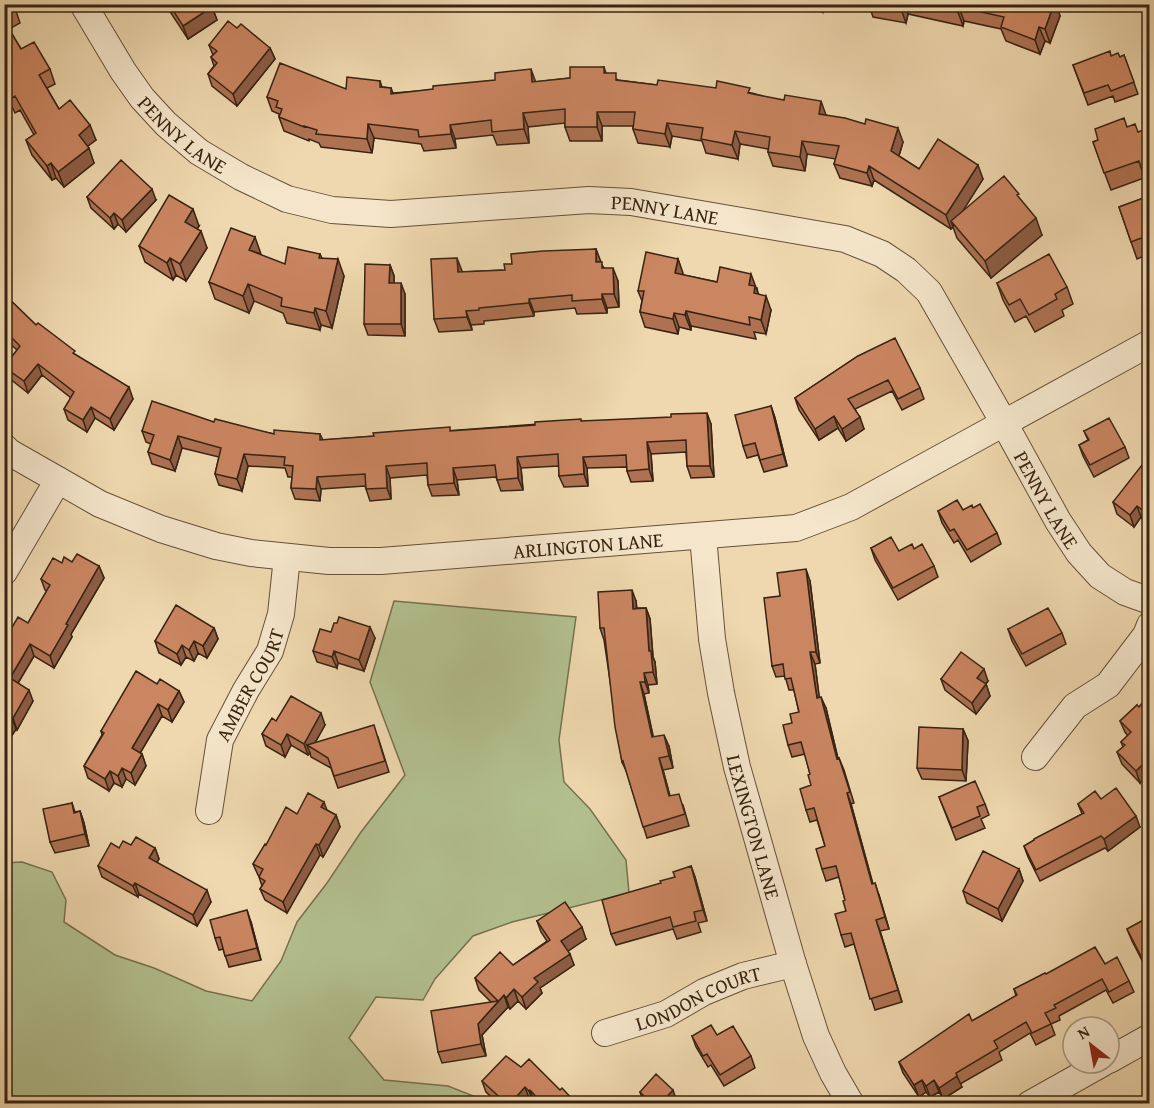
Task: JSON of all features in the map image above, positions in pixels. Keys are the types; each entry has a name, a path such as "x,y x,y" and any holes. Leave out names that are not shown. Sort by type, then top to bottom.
{"street":[{"name":"PENNY LANE","path":"83,4 141,98 166,124 199,152 241,177 287,199 332,210 391,214 590,200 631,202 845,239 882,254 906,270 929,292 1058,521 1079,553 1100,576 1125,592 1149,601"},
{"name":"ARLINGTON LANE","path":"4,447 100,504 161,529 216,546 250,553 329,561 381,561 796,528 851,507 1149,343"},
{"path":"4,572 58,480"},
{"name":"LEXINGTON LANE","path":"703,536 712,639 736,767 816,1036 833,1073 851,1104"},
{"name":"AMBER COURT","path":"209,811 220,740 273,642 281,614 287,556"},
{"path":"1035,757 1075,706 1108,685 1146,635 1149,625"},
{"name":"LONDON COURT","path":"605,1034 666,1014 704,992 743,976 793,964"},
{"path":"1121,1053 1149,1037"},
{"path":"1030,1104 1082,1075"}],"green space":[{"path":"394,601 576,617 559,740 564,782 590,809 626,860 629,893 512,922 473,936 435,979 423,1000 376,997 349,1038 384,1080 448,1086 476,1097 479,1103 5,1104 5,863 22,862 52,872 66,900 64,922 115,955 154,968 206,991 252,1001 281,961 297,922 405,775 370,682"}],"building":[{"path":"4,4 13,4 15,8 4,15"},
{"path":"169,4 209,4 212,7 183,26"},
{"path":"877,4 902,4 901,9"},
{"path":"924,4 1054,4 1045,29 1039,27 1035,40 1001,27 1004,17 959,7 958,12"},
{"path":"4,21 21,49 34,42 50,69 39,75 59,109 70,100 90,125 79,135 89,148 58,172 51,163 47,166 26,140 36,133 15,96 10,99 4,92"},
{"path":"228,21 237,28 241,24 270,48 233,94 208,74 217,63 211,57 217,51 209,45"},
{"path":"1110,51 1111,56 1118,53 1120,57 1124,55 1134,82 1111,91 1108,85 1084,93 1073,65"},
{"path":"280,63 346,89 347,77 380,81 380,87 391,88 391,94 433,89 433,86 495,80 495,73 531,69 532,82 570,78 570,67 604,67 604,73 616,73 616,80 657,85 658,80 716,88 717,81 750,88 748,93 784,100 785,95 821,101 819,114 865,124 866,119 898,128 891,151 919,169 938,139 978,165 946,215 869,166 867,173 834,164 839,146 802,141 800,157 768,152 770,137 735,131 732,145 701,139 703,128 667,123 665,134 633,129 635,112 597,112 597,127 565,127 565,109 523,113 524,129 492,132 491,120 450,125 451,134 419,137 418,130 368,124 367,139 316,134 317,130 279,117 282,109 276,107 278,101 267,97"},
{"path":"1124,118 1127,127 1135,124 1138,132 1149,128 1149,194 1139,161 1104,173 1093,142 1098,140 1095,129"},
{"path":"121,160 152,189 122,220 114,213 110,218 87,197"},
{"path":"1004,176 1036,218 985,261 951,221"},
{"path":"169,195 193,209 185,222 201,231 180,264 170,258 167,263 139,246"},
{"path":"1149,196 1149,242 1146,243 1144,237 1131,242 1119,207"},
{"path":"231,228 255,237 249,250 285,264 288,247 320,254 319,258 338,259 326,311 315,308 314,313 281,306 282,298 248,284 243,296 209,282"},
{"path":"596,249 596,262 602,262 602,268 613,268 614,294 602,294 602,299 572,301 572,295 529,299 529,303 466,311 467,317 434,319 431,259 457,258 458,272 505,270 504,264 512,264 511,254"},
{"path":"646,252 678,259 675,273 717,282 720,267 751,274 749,285 755,286 754,293 766,296 761,320 749,317 750,325 686,311 685,315 674,313 673,319 640,312 644,291 638,291"},
{"path":"1049,254 1067,287 1055,294 1057,299 1029,315 1020,299 1009,305 997,283"},
{"path":"365,264 390,265 389,283 401,283 401,324 364,324"},
{"path":"4,294 36,325 38,323 75,351 73,353 129,387 110,419 91,407 83,420 64,409 74,392 38,364 24,381 4,367 20,346 4,330"},
{"path":"895,338 920,388 898,399 888,380 848,399 860,417 842,429 834,416 815,429 795,398 858,356"},
{"path":"152,401 214,422 215,419 274,434 274,430 320,434 320,440 450,427 450,431 535,425 535,422 671,417 671,414 707,413 710,466 687,466 686,440 647,442 649,469 627,471 626,455 583,457 584,474 559,476 558,454 517,457 518,478 497,480 495,465 453,468 454,483 428,485 427,463 386,466 387,488 366,489 365,474 317,477 316,489 291,488 293,466 284,465 285,457 244,454 237,479 215,474 221,448 178,436 170,460 148,452 154,435 142,431"},
{"path":"771,406 783,454 760,460 755,443 743,446 735,415"},
{"path":"1109,418 1125,447 1090,465 1079,445 1089,440 1084,431"},
{"path":"1142,465 1149,471 1149,515 1137,506 1130,515 1113,502"},
{"path":"957,500 963,510 980,504 997,533 967,550 954,529 950,531 938,511"},
{"path":"891,537 899,551 912,544 914,549 922,544 934,566 893,588 871,548"},
{"path":"77,554 99,566 50,656 30,644 10,678 29,690 4,730 4,641 18,617 28,623 50,585 41,579 53,558 62,563 64,557 72,562"},
{"path":"806,569 816,652 810,652 817,698 821,697 837,759 839,758 850,792 847,793 872,884 875,883 885,917 876,920 898,990 870,999 851,933 841,935 835,914 846,911 836,866 822,869 816,849 825,846 814,808 806,810 800,789 811,785 801,742 788,745 783,725 792,723 790,714 799,712 791,678 785,679 783,664 772,666 764,598 780,596 777,573"},
{"path":"632,590 633,609 646,608 653,672 644,673 645,682 640,682 652,737 664,735 669,756 659,758 669,796 679,794 685,814 643,827 622,762 615,727 604,628 600,628 598,592"},
{"path":"176,605 214,628 203,646 194,641 189,650 182,645 177,654 155,641"},
{"path":"1048,608 1062,633 1022,654 1008,629"},
{"path":"339,617 370,627 359,660 334,651 332,657 313,651 320,629 331,632"},
{"path":"961,652 984,669 977,678 986,684 972,703 941,679"},
{"path":"136,671 157,684 160,679 179,691 168,710 158,704 132,748 142,754 131,773 122,768 118,776 110,771 105,779 84,766 104,733 101,731"},
{"path":"1149,694 1149,726 1144,732 1149,738 1149,758 1136,771 1117,752 1125,745 1121,742 1131,732 1120,721 1137,705 1139,707"},
{"path":"291,696 321,713 304,744 287,734 281,745 262,734 272,718 276,721"},
{"path":"374,725 385,761 334,776 328,758 307,745"},
{"path":"919,727 963,729 962,770 917,768"},
{"path":"975,781 985,804 977,807 980,816 952,828 939,797"},
{"path":"1116,788 1136,816 1104,839 1101,836 1036,870 1024,846 1084,813 1078,804 1095,791 1101,799"},
{"path":"308,793 324,802 321,807 336,815 319,845 316,844 283,902 260,889 265,881 259,877 263,869 253,864 286,807 297,814"},
{"path":"72,803 74,813 80,811 85,834 50,842 43,809"},
{"path":"136,837 155,848 149,858 207,890 193,915 135,883 133,886 98,866 111,843 119,848 123,841 131,845"},
{"path":"983,851 1019,869 998,909 963,891"},
{"path":"691,866 703,910 694,912 696,921 673,927 670,917 611,934 602,900 661,883 660,881 675,877 673,872"},
{"path":"565,902 582,927 561,941 570,954 534,978 538,982 522,997 514,989 506,998 504,995 478,1024 481,1044 438,1052 431,1011 498,1001 475,978 500,952 513,965 550,940 537,921"},
{"path":"247,910 257,948 225,956 220,937 215,938 210,920"},
{"path":"1149,917 1149,957 1143,960 1127,929"},
{"path":"1095,947 1105,964 1117,957 1129,981 1109,992 1102,979 1054,1005 1056,1008 1045,1013 1051,1024 1032,1033 1026,1022 994,1041 998,1048 956,1073 957,1076 939,1088 934,1080 926,1086 922,1080 914,1085 899,1062 969,1014 972,1021 1017,995 1014,989"},
{"path":"711,1025 717,1035 733,1026 751,1056 720,1075 707,1054 703,1056 692,1036"},
{"path":"506,1056 521,1067 529,1059 577,1104 543,1104 525,1087 510,1104 507,1104 482,1081"},
{"path":"656,1074 673,1090 663,1101 666,1104 652,1104 640,1092"}]}
